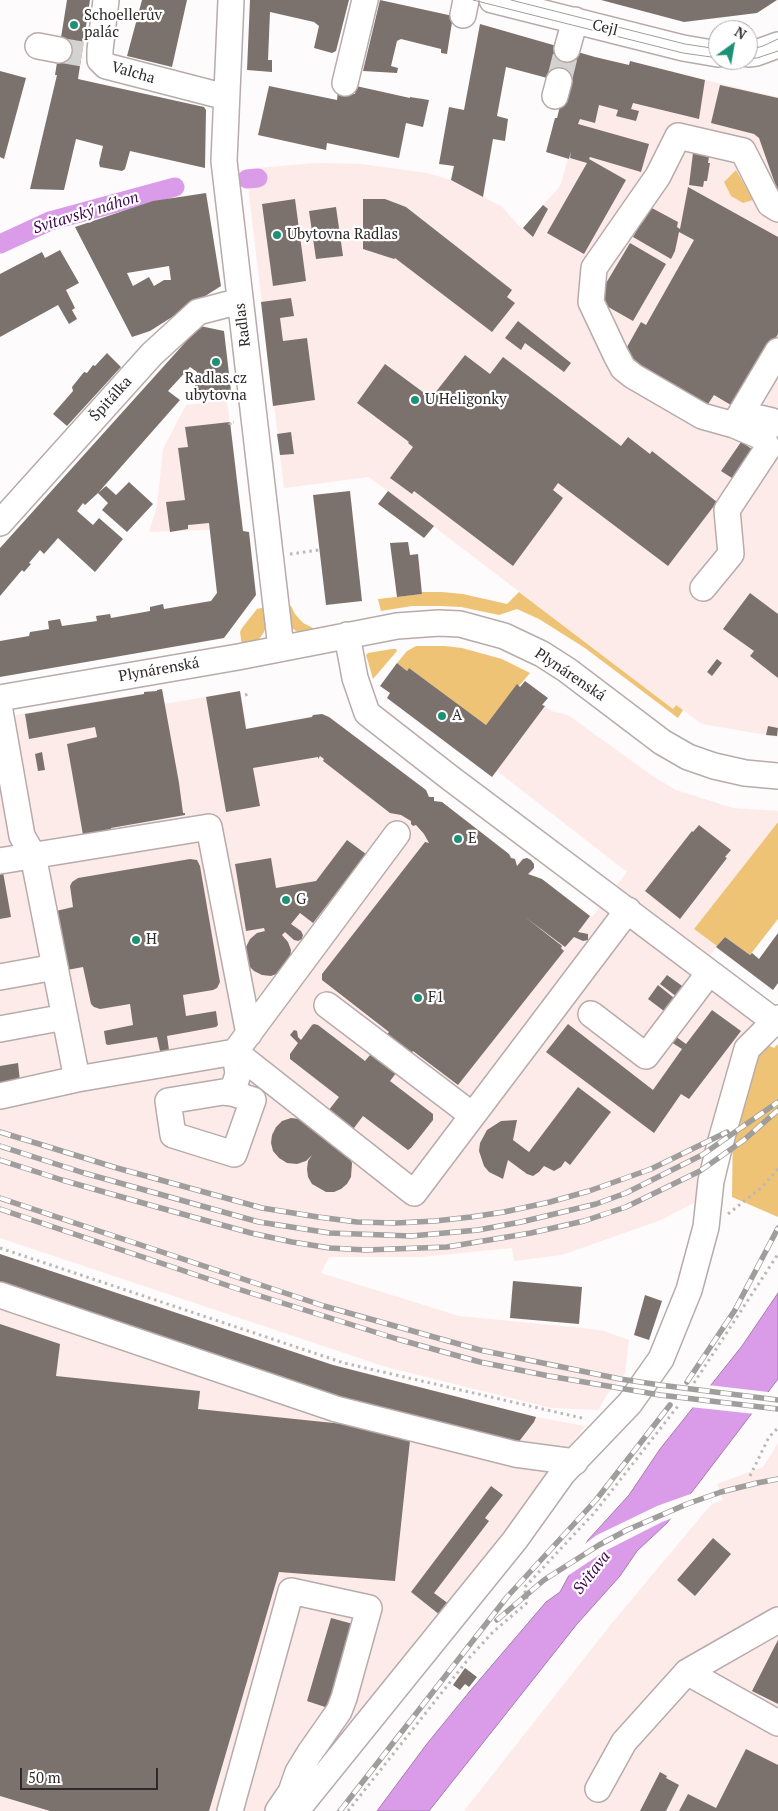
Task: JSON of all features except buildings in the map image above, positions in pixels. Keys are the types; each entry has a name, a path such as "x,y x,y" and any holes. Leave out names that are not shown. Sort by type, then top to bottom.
{"street":[{"name":"Valcha","path":"106,0 100,50 77,55 226,96"},
{"name":"Radlas","path":"231,0 226,96 235,160 240,301 281,648"},
{"path":"345,83 365,0"},
{"name":"Cejl","path":"492,0 683,48 708,52"},
{"path":"567,49 575,20"},
{"path":"758,52 778,45"},
{"path":"703,588 731,554 727,510 768,448 762,437 734,424 702,416 633,376 623,368 591,302 594,268 658,176 678,136 743,151 770,204 778,208"},
{"name":"Špitálka","path":"0,523 152,354 198,312 240,301"},
{"path":"734,424 778,351"},
{"path":"734,424 759,418 778,424"},
{"name":"Plynárenská","path":"0,698 396,626 439,623 460,624 504,636 542,654 567,670 655,737 688,757 714,766 745,773 778,776"},
{"path":"296,1811 516,1540 563,1473 630,1403 661,1358 689,1290 706,1227 711,1181 747,1049 776,1019 709,973 367,713 355,678 347,635"},
{"path":"0,711 22,836 33,854 77,1080"},
{"path":"0,861 33,854 208,827 242,1043 238,1074 232,1093"},
{"path":"0,1096 242,1043 397,834"},
{"path":"242,1043 414,1193 628,910"},
{"path":"0,977 55,967"},
{"path":"591,1014 646,1056 709,973"},
{"path":"327,1005 472,1115"},
{"path":"0,1029 65,1017"},
{"path":"0,1295 336,1409 515,1454 575,1462"},
{"path":"230,1811 291,1591 369,1608 339,1711 308,1754 298,1772 292,1792 278,1811"},
{"path":"598,1789 624,1742 688,1672 778,1620"},
{"path":"688,1672 778,1723"}],"path":[{"path":"292,554 320,550"},
{"path":"706,1227 733,1211 762,1187 778,1169"},
{"path":"0,1248 344,1363 553,1413 611,1424"},
{"path":"694,1383 778,1254"},
{"path":"348,1811 470,1657 492,1632 528,1602 524,1588 595,1512 678,1406"},
{"path":"750,1476 769,1437 778,1428"}],"shaded area":[{"path":"705,80 778,97 778,737 702,724 676,705 673,709 369,477 284,488 246,169 316,163 361,164 427,173 451,180 501,206 522,229 560,186 585,101 631,109 633,103 698,119"},
{"path":"736,170 753,200 743,203 731,196 724,182"},
{"path":"227,400 243,532 209,530 149,532 157,506 163,449 186,405"},
{"path":"422,592 463,594 507,604 519,592 673,709 676,705 683,710 678,718 585,648 539,619 517,609 499,615 461,607 440,606 412,606 381,611 378,599 422,594"},
{"path":"288,604 303,623 313,628 315,632 301,634 289,625"},
{"path":"266,607 266,626 264,632 254,642 242,646 240,632 242,628 257,609"},
{"path":"416,646 462,648 502,659 530,673 519,686 517,685 486,725 409,668 407,671 397,663 407,651"},
{"path":"392,649 397,651 373,679 366,655"},
{"path":"409,668 517,684 520,687 525,681 548,698 543,705 551,711 568,715 654,777 676,790 733,808 778,811 778,822 694,929 717,946 694,977 754,1022 738,1044 697,1201 661,1220 562,1255 514,1261 512,1248 421,1257 329,1257 321,1273 459,1316 583,1328 604,1331 629,1340 625,1373 607,1395 598,1410 551,1408 386,1367 0,1238 0,718 144,694 144,692 149,691 164,704 240,691 247,729 322,714 343,727 426,790 429,796 434,797 434,801 442,802 509,854 515,859 516,865 521,859 531,860 534,864 533,871 529,875 536,876 592,917 627,872 497,771 492,777 387,698 390,693 380,686"},
{"path":"778,822 778,919 750,955 725,937 717,946 694,929"},
{"path":"762,1042 774,1048 778,1044 778,1217 732,1197 733,1118"},
{"path":"0,1254 323,1362 536,1417 585,1426 286,1811 0,1811"},
{"path":"778,1443 778,1811 464,1811 612,1623 712,1504 723,1500 717,1484 763,1467"}],"water":[{"name":"Svitava","path":"778,1293 778,1379 695,1488 667,1523 637,1551 620,1576 577,1624 429,1811 377,1811 426,1745 470,1691 546,1602 560,1592 588,1540 629,1495 660,1449 742,1346"}],"pier":[{"path":"708,1385 771,1392 755,1414 690,1407"},
{"path":"696,1492 675,1517 605,1551 566,1577 582,1546 597,1535 657,1506"}],"waterway":[{"name":"Svitavský náhon","path":"247,179 258,178"},
{"name":"Svitavský náhon","path":"0,244 50,221 175,187"}],"tunnel":[{"path":"559,81 567,49"},
{"path":"59,50 82,54"}],"tram line":[{"path":"473,0 683,53 708,57"},
{"path":"511,0 685,44 708,47"},
{"path":"758,47 778,39"},
{"path":"758,58 778,51"}],"railway":[{"path":"0,1146 84,1173 259,1222 330,1233 411,1236 478,1230 596,1204 626,1193 702,1155 778,1102"},
{"path":"0,1160 157,1207 251,1233 292,1242 330,1248 366,1250 447,1247 531,1233 584,1221 626,1207 700,1171 744,1140 778,1110"},
{"path":"0,1132 117,1168 262,1208 357,1222 396,1223 471,1217 550,1202 589,1191 651,1169 727,1132"},
{"path":"0,1198 324,1306 480,1350 620,1379 778,1400"},
{"path":"0,1209 238,1289 397,1339 480,1362 660,1395 778,1409"},
{"path":"687,1382 735,1310 778,1228"},
{"path":"340,1811 507,1597 596,1500 670,1405"},
{"path":"497,1620 544,1580 599,1545 627,1530 687,1504 721,1492 778,1479"}],"place":[{"name":"Schoellerův palác","path":"74,25"},
{"name":"Ubytovna Radlas","path":"277,235"},
{"name":"Radlas.cz ubytovna","path":"216,362"},
{"name":"U Heligonky","path":"415,400"},
{"name":"A","path":"442,716"},
{"name":"E","path":"458,839"},
{"name":"G","path":"286,900"},
{"name":"H","path":"136,940"},
{"name":"F1","path":"418,998"}]}
